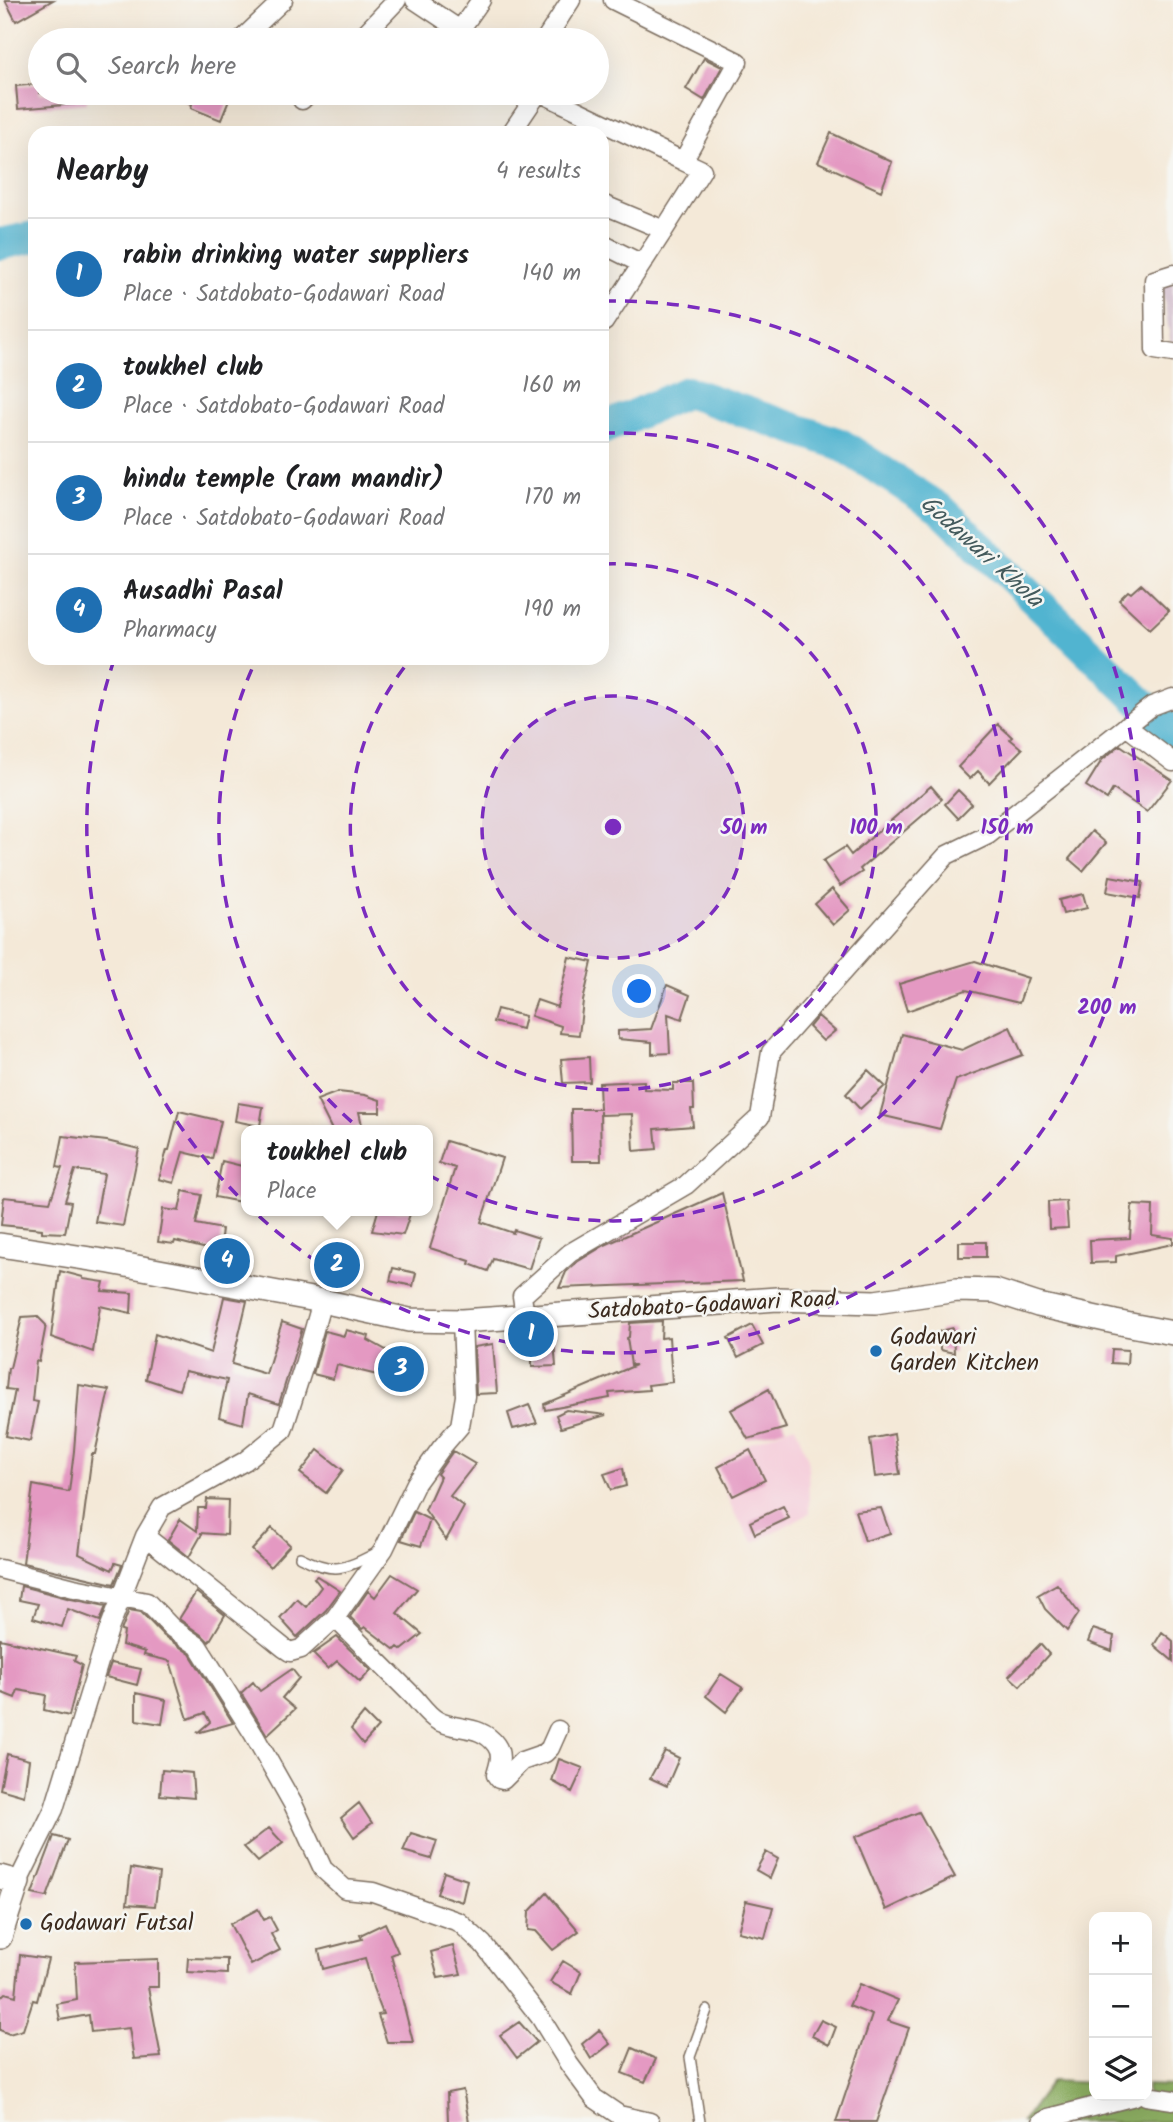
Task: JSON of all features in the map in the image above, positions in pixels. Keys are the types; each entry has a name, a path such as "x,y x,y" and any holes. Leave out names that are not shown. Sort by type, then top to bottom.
{"street":[{"path":"254,28 283,0"},
{"path":"415,0 457,28"},
{"path":"461,28 481,0"},
{"path":"553,28 571,0"},
{"path":"614,0 738,62 683,161"},
{"path":"368,28 388,3"},
{"path":"516,126 531,105"},
{"path":"565,105 702,170 609,314"},
{"path":"609,207 664,230"},
{"path":"609,248 642,264"},
{"path":"1173,274 1154,280 1154,294 1155,350 1173,353"},
{"path":"525,1316 522,1296 570,1253 686,1185 760,1117 771,1052 947,855 988,835 1152,706 1173,698"},
{"path":"1126,726 1173,762"},
{"name":"Satdobato-Godawari Road","path":"0,1245 110,1262 409,1320 462,1321 777,1299 875,1301 957,1290 995,1291 1051,1308 1173,1333"},
{"path":"0,1937 9,1880 54,1809 109,1629 145,1535 162,1507 244,1461 283,1430 322,1301"},
{"path":"145,1535 290,1652 301,1649 335,1618 383,1549 416,1483 460,1426 466,1396 462,1321"},
{"path":"0,1569 74,1588 147,1602 172,1628 198,1646 254,1735 293,1804 323,1869 345,1889 373,1892 459,1922 483,1944 540,2017 594,2098 620,2115 650,2122"},
{"path":"335,1618 429,1715 440,1722 481,1731 489,1737 496,1745 501,1758 496,1775 499,1779 503,1780 522,1761 545,1753 558,1730"},
{"path":"1152,2097 1173,2100"},
{"path":"1042,2122 1113,2101"}],"lane":[{"path":"300,1558 317,1566 337,1569 351,1566 383,1549"},
{"path":"701,2122 691,2057 707,2010"}],"shaded area":[{"path":"1173,275 1173,344 1171,344 1160,277"},
{"path":"795,1425 808,1459 809,1513 754,1543 734,1513 715,1466 743,1446"}],"green space":[{"path":"1052,2081 1089,2083 1089,2101 1152,2101 1152,2085 1173,2086 1173,2122 1022,2122"}],"building":[{"path":"5,0 53,0 16,21"},
{"path":"704,58 722,67 704,100 686,89"},
{"path":"28,85 28,105 64,105 18,109 16,86"},
{"path":"192,105 227,105 221,120 191,108"},
{"path":"831,133 892,162 881,191 818,162"},
{"path":"1141,584 1169,611 1150,629 1119,600"},
{"path":"998,724 1022,749 989,783 978,771 970,779 958,767"},
{"path":"1120,745 1172,780 1147,812 1113,789 1107,799 1086,786 1102,760"},
{"path":"931,786 942,799 860,869 862,872 840,886 823,861 845,847 851,855"},
{"path":"958,790 972,804 958,818 945,804"},
{"path":"1092,831 1106,843 1083,871 1069,859"},
{"path":"1110,876 1143,882 1140,898 1107,892"},
{"path":"832,889 850,910 833,925 815,904"},
{"path":"1083,894 1087,908 1063,914 1059,900"},
{"path":"569,957 592,962 579,1035 560,1033 561,1026 531,1016 537,1000 557,1007"},
{"path":"975,961 1028,978 1019,1003 966,990 907,1011 899,984"},
{"path":"667,985 690,995 682,1019 668,1014 670,1053 652,1054 652,1042 618,1039 618,1031 651,1029"},
{"path":"497,1009 525,1016 522,1029 493,1022"},
{"path":"818,1016 835,1031 823,1041 809,1027"},
{"path":"1010,1027 1023,1055 956,1080 940,1129 880,1115 902,1034 962,1050"},
{"path":"589,1057 590,1082 563,1083 561,1059"},
{"path":"868,1070 885,1086 860,1109 846,1094"},
{"path":"644,1081 644,1089 673,1090 673,1083 693,1083 693,1126 655,1129 657,1149 634,1151 632,1114 600,1115 601,1161 572,1161 571,1109 600,1109 599,1083"},
{"path":"338,1092 365,1095 380,1100 380,1112 359,1112 362,1125 330,1125 317,1100"},
{"path":"238,1103 263,1107 260,1125 235,1121"},
{"path":"179,1111 221,1121 212,1159 183,1152 174,1183 159,1179"},
{"path":"63,1136 107,1141 139,1149 123,1226 95,1222 104,1174 75,1170 65,1201 71,1202 65,1233 1,1225 4,1197 50,1202 62,1168 57,1167"},
{"path":"446,1141 502,1158 481,1222 539,1238 529,1269 493,1259 488,1271 469,1264 470,1261 430,1248 455,1168 439,1163"},
{"path":"222,1161 241,1166 241,1202 215,1197"},
{"path":"183,1191 202,1195 196,1224 222,1229 219,1252 175,1241 174,1244 158,1242 163,1209 179,1211"},
{"path":"722,1193 743,1281 559,1288 566,1272 605,1245"},
{"path":"1066,1201 1068,1228 1049,1229 1048,1202"},
{"path":"1132,1205 1153,1206 1152,1235 1173,1238 1173,1244 1116,1256 1116,1262 1091,1263 1090,1240 1130,1238"},
{"path":"376,1216 409,1216 403,1235 372,1231"},
{"path":"959,1242 986,1242 986,1257 959,1257"},
{"path":"325,1249 356,1258 350,1280 319,1271"},
{"path":"393,1268 416,1273 413,1286 390,1281"},
{"path":"60,1271 83,1279 104,1282 102,1291 132,1293 131,1313 100,1306 93,1352 51,1337"},
{"path":"224,1297 247,1301 232,1364 266,1374 282,1322 302,1329 279,1404 248,1394 243,1424 219,1417 227,1380 185,1371 179,1390 146,1379 155,1334 211,1353"},
{"path":"37,1316 46,1325 39,1362 36,1361 32,1401 38,1402 30,1441 6,1436 15,1390 6,1389 8,1368 22,1317"},
{"path":"662,1321 661,1338 669,1337 672,1382 648,1385 649,1390 609,1393 610,1398 545,1410 544,1404 636,1365 631,1365 627,1338 630,1323"},
{"path":"752,1325 763,1345 738,1358 728,1338"},
{"path":"953,1328 954,1353 940,1350 940,1331"},
{"path":"553,1329 556,1366 532,1367 532,1342 510,1346 508,1332"},
{"path":"346,1330 369,1336 368,1340 395,1355 397,1347 415,1351 405,1386 388,1382 389,1378 337,1365 333,1379 313,1374 325,1331 344,1336"},
{"path":"493,1344 497,1393 476,1394 474,1347"},
{"path":"1112,1349 1128,1350 1127,1364 1111,1363"},
{"path":"79,1385 109,1390 95,1454 92,1454 79,1554 112,1570 115,1563 122,1565 114,1584 23,1563 33,1485 69,1492"},
{"path":"769,1389 786,1428 748,1439 731,1410"},
{"path":"529,1405 537,1423 513,1429 508,1413"},
{"path":"566,1410 606,1415 561,1428 556,1415"},
{"path":"894,1434 900,1474 875,1477 870,1439"},
{"path":"318,1450 343,1470 326,1493 300,1473"},
{"path":"750,1450 765,1480 733,1496 718,1467"},
{"path":"453,1451 475,1464 450,1496 464,1507 446,1540 425,1510 440,1477 437,1474"},
{"path":"623,1468 626,1486 611,1490 604,1474"},
{"path":"207,1499 228,1500 227,1535 200,1533 202,1534 189,1557 168,1540 180,1519 197,1531 198,1508 206,1508"},
{"path":"783,1506 789,1518 755,1534 750,1522"},
{"path":"881,1508 890,1533 865,1541 855,1511"},
{"path":"414,1512 430,1520 421,1546 401,1540"},
{"path":"272,1528 290,1545 270,1567 252,1550"},
{"path":"392,1574 417,1589 397,1613 422,1634 402,1650 398,1647 395,1650 365,1627 362,1629 350,1617 368,1591 375,1597"},
{"path":"317,1576 340,1591 326,1610 297,1637 280,1618 297,1599 306,1607 321,1587 314,1578"},
{"path":"1057,1584 1079,1613 1067,1631 1045,1609 1038,1595"},
{"path":"21,1586 106,1606 100,1621 68,1609 62,1627 33,1618 38,1604 19,1600"},
{"path":"196,1592 225,1615 209,1642 179,1619"},
{"path":"129,1610 141,1612 164,1636 190,1654 233,1723 197,1733 210,1722 205,1713 188,1719 170,1661 144,1655 145,1652 122,1645 124,1632 121,1631"},
{"path":"1093,1629 1114,1636 1112,1651 1088,1642"},
{"path":"1162,1632 1173,1641 1173,1661 1154,1645"},
{"path":"337,1637 371,1670 360,1682 337,1661 328,1669 313,1654"},
{"path":"0,1639 76,1656 74,1661 82,1665 69,1716 44,1710 46,1695 18,1690 15,1698 0,1692"},
{"path":"1040,1644 1049,1654 1020,1686 1009,1676"},
{"path":"111,1663 141,1669 137,1685 106,1677"},
{"path":"292,1669 299,1678 282,1698 295,1709 267,1735 241,1693 253,1682 260,1691"},
{"path":"721,1674 743,1688 726,1712 706,1696"},
{"path":"136,1693 166,1700 162,1724 136,1720"},
{"path":"364,1713 378,1727 363,1744 351,1729"},
{"path":"665,1751 679,1758 667,1786 650,1778"},
{"path":"7,1754 29,1760 24,1796 0,1789"},
{"path":"559,1759 583,1768 572,1792 552,1781"},
{"path":"162,1770 192,1773 194,1798 160,1795"},
{"path":"359,1803 372,1823 354,1837 341,1818"},
{"path":"919,1812 955,1877 886,1910 855,1837"},
{"path":"269,1828 283,1843 258,1862 244,1847"},
{"path":"411,1833 437,1841 431,1859 403,1851"},
{"path":"54,1836 68,1840 47,1897 32,1894"},
{"path":"766,1852 778,1859 770,1878 756,1870"},
{"path":"131,1868 159,1873 155,1906 127,1904"},
{"path":"444,1872 467,1880 462,1902 437,1894"},
{"path":"547,1893 579,1931 553,1950 536,1931 528,1930 529,1912"},
{"path":"746,1901 773,1907 765,1938 738,1932"},
{"path":"258,1909 264,1920 270,1917 277,1930 271,1934 280,1950 251,1965 230,1924"},
{"path":"385,1923 398,1952 391,1955 413,2042 387,2042 378,2015 383,2014 365,1958 323,1969 319,1950 362,1939 360,1935"},
{"path":"453,1946 461,1974 438,1978 431,1952"},
{"path":"20,1955 48,1959 37,2001 33,2000 23,2030 9,2034 0,2030 0,1998 5,1993 16,1996"},
{"path":"188,1958 227,1959 227,1974 187,1972"},
{"path":"158,1959 158,1987 148,1987 161,2057 134,2059 129,2028 91,2032 89,2015 60,2020 57,2004 77,2000 75,1962"},
{"path":"563,1961 581,1972 572,1994 550,1982"},
{"path":"859,1984 898,2000 888,2021 909,2028 876,2122 836,2122 872,2015 849,2006"},
{"path":"821,2020 836,2027 829,2045 812,2036"},
{"path":"519,2022 537,2042 517,2058 500,2035"},
{"path":"599,2030 610,2044 591,2059 582,2044"},
{"path":"632,2048 656,2059 645,2082 622,2073"},
{"path":"463,2090 469,2122 448,2122 447,2093"}],"waterway":[{"name":"Godawari Khola","path":"0,244 28,238"},
{"name":"Godawari Khola","path":"609,426 687,392 840,444 942,510 1173,733"}],"place":[{"name":"Ausadhi Pasal","path":"227,1261"},
{"name":"toukhel club","path":"337,1265"},
{"name":"rabin drinking water suppliers","path":"531,1334"},
{"name":"Godawari Garden Kitchen","path":"876,1351"},
{"name":"hindu temple (ram mandir)","path":"401,1369"},
{"name":"Godawari Futsal","path":"26,1924"}]}
